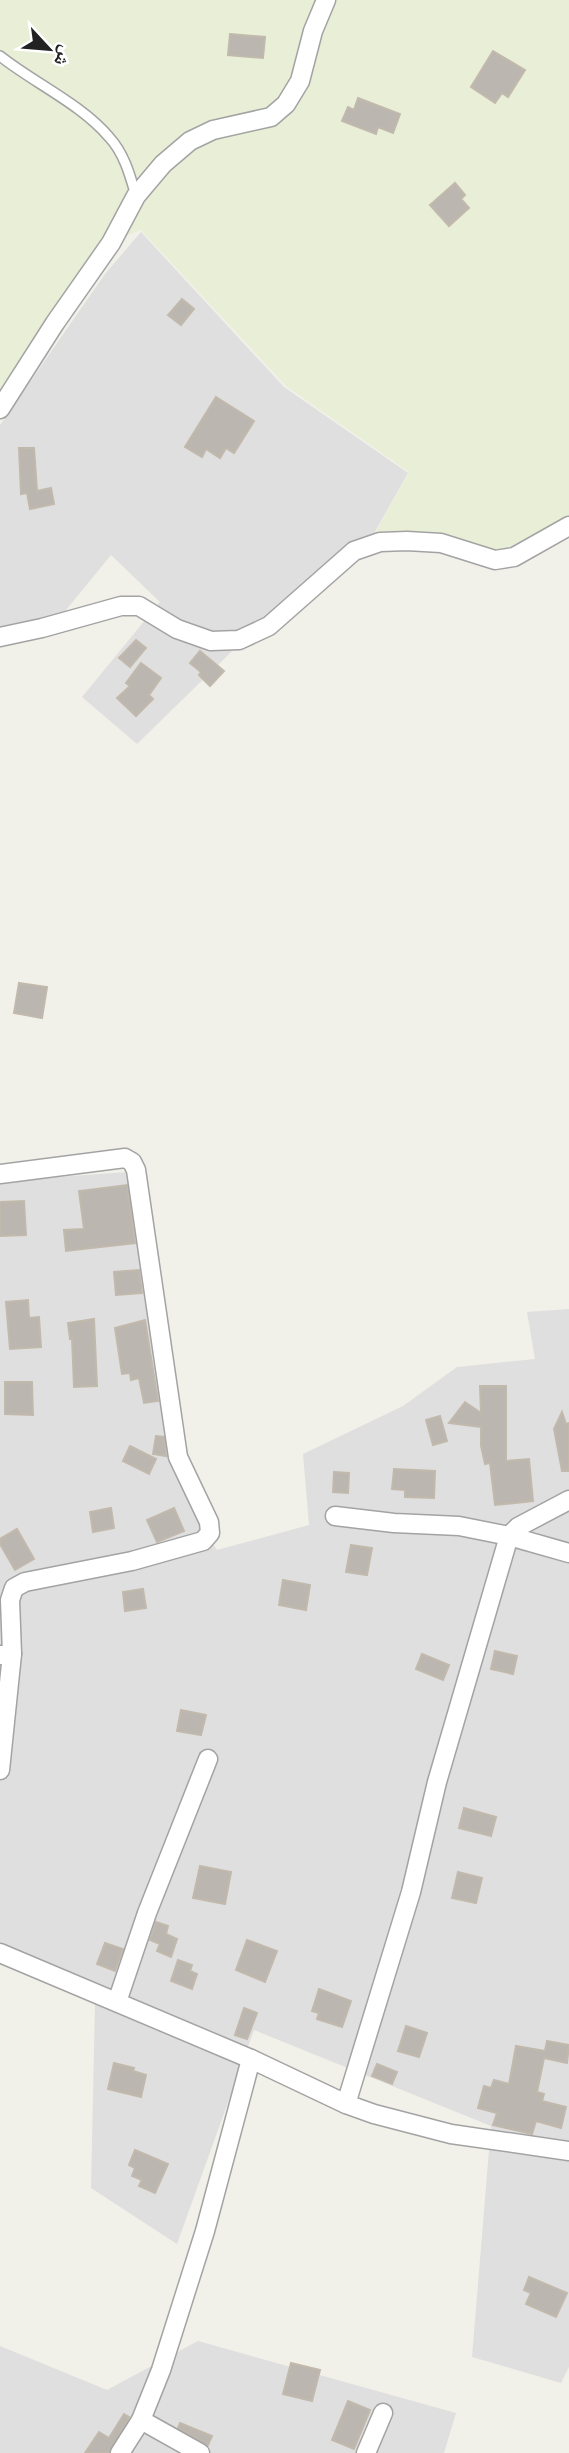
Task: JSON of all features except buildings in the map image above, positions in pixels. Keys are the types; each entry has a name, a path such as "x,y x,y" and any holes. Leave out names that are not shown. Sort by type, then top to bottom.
{"street":[{"path":"0,409 111,243 136,196 163,164 190,141 213,130 271,117 286,104 300,81 313,31 326,0"},
{"path":"0,637 121,606 139,606 177,629 211,641 239,640 269,626 354,551 380,542 441,543 495,560 514,557 569,526"},
{"path":"0,1174 125,1158 132,1162 136,1170 178,1457 209,1522 210,1533 203,1541 132,1561 25,1582 14,1588 10,1600 0,1770"},
{"path":"346,2104 411,1892 437,1782 509,1536 518,1527 569,1500"},
{"path":"335,1516 394,1523 459,1526 509,1536 569,1553"},
{"path":"117,2002 147,1913 208,1759"},
{"path":"0,1953 374,2114 451,2134 569,2151"},
{"path":"120,2453 141,2420 161,2370 205,2231 251,2059"},
{"path":"366,2453 383,2413"},
{"path":"141,2420 200,2453"}],"lane":[{"path":"0,56 81,113 110,137 123,158 136,196"}],"shaded area":[{"path":"141,232 284,387 408,473 372,537 264,620 137,744 82,697 160,602 111,555 62,615 0,628 0,425 105,274"},
{"path":"128,1172 169,1462 200,1524 217,1550 309,1525 303,1454 403,1406 457,1367 535,1359 527,1312 569,1309 569,2367 561,2383 472,2357 491,2126 254,2030 177,2244 91,2188 95,2004 0,1964 0,1181"},
{"path":"198,2341 456,2413 444,2453 0,2453 0,2346 107,2390"}],"green space":[{"path":"0,0 569,0 569,516 501,551 373,537 409,472 286,386 141,230 107,244 0,400"}]}
